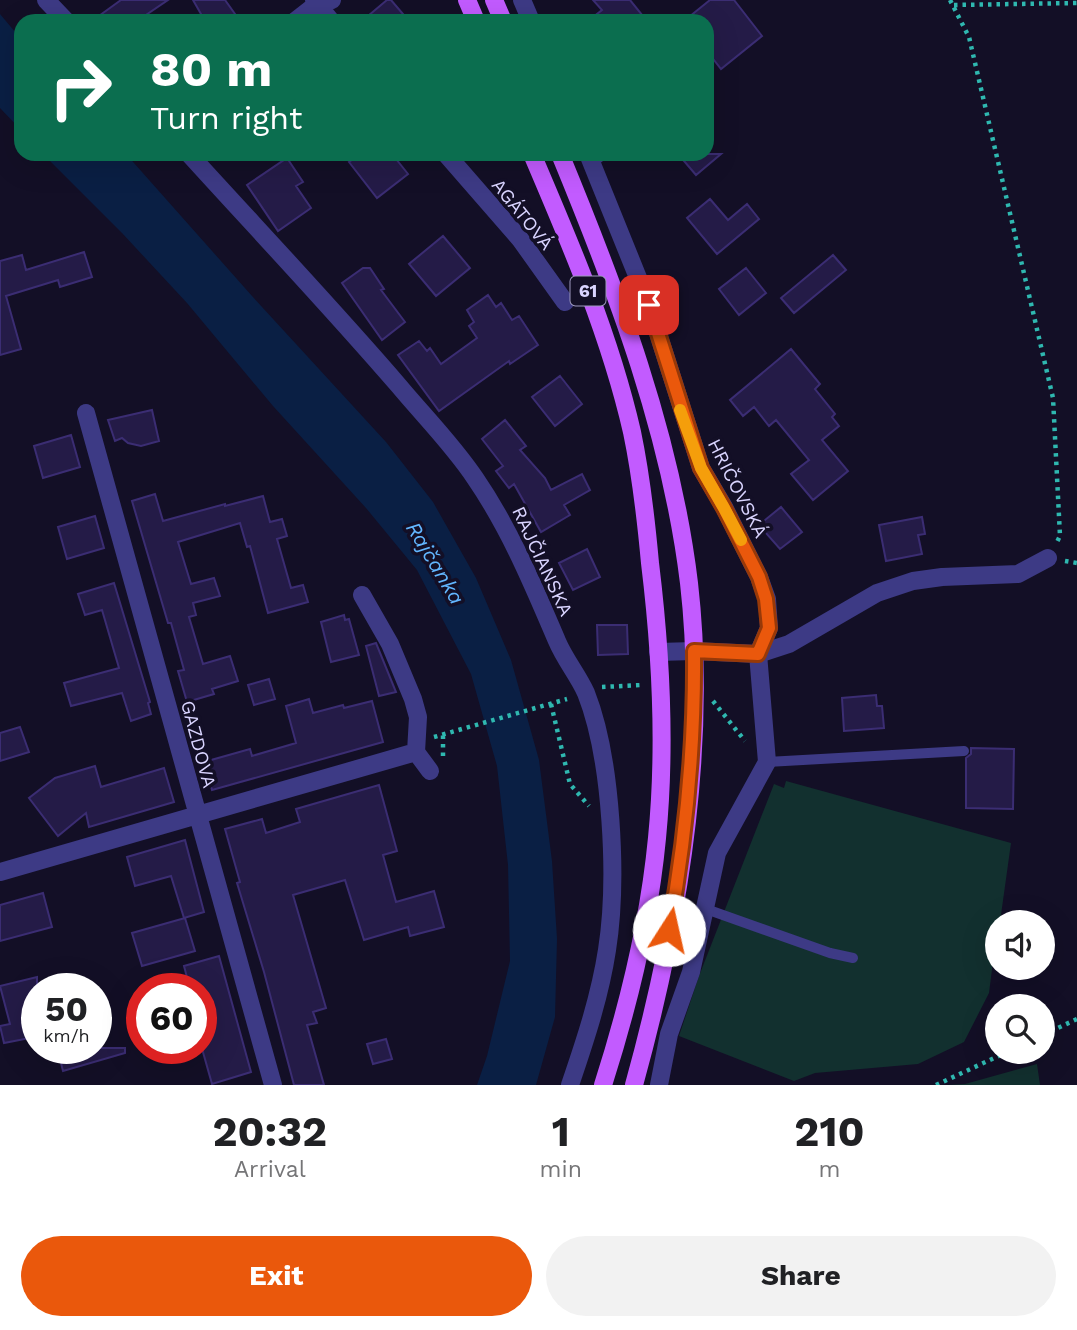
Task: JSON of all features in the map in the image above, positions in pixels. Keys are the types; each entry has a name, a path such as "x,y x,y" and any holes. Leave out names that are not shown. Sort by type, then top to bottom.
{"main road":[{"name":"61","path":"536,161 601,326 632,432 646,521 658,652 660,794 652,878 625,1010 603,1085"},
{"name":"61","path":"562,161 625,320 652,409 679,518 689,583 694,651 691,753 684,838 666,948 634,1085"}],"street":[{"path":"46,0 59,14"},
{"path":"304,14 321,1"},
{"name":"RAJČIANSKA","path":"195,161 380,365 473,475 507,529 560,648 585,692 603,756 610,827 611,902 600,989 570,1085"},
{"name":"AGÁTOVÁ","path":"452,161 520,239 565,302"},
{"name":"HRIČOVSKÁ","path":"596,161 649,305 701,468 759,577 766,599 769,628 758,654 767,762"},
{"name":"GAZDOVA","path":"86,413 273,1085"},
{"path":"658,652 758,654 789,644 877,593 942,577 1018,574 1048,558"},
{"path":"362,595 390,644 414,699 418,717 416,752 430,771"},
{"path":"0,872 416,752"},
{"path":"659,1085 669,1034 691,972 717,853 767,762"}],"lane":[{"path":"767,762 964,751"},
{"path":"706,909 830,953 853,958"}],"path":[{"path":"1048,558 1060,536 1053,398 969,37 952,3 1077,4"},
{"path":"601,687 646,685"},
{"path":"449,733 578,695"},
{"path":"711,698 749,745 767,762"},
{"path":"551,704 570,783 596,814"},
{"path":"1055,1029 1076,1019"},
{"path":"936,1085 985,1062"}],"green space":[{"path":"786,781 1011,843 1002,910 985,910 985,980 991,980 989,993 985,994 985,1001 964,1042 918,1064 815,1073 794,1081 679,1036 699,976 774,784 784,788"},
{"path":"1037,1064 1040,1085 948,1085 965,1084"}],"water":[{"path":"0,14 14,31 14,123 0,108"},
{"name":"Rajčanka","path":"50,161 132,161 386,442 433,502 476,578 511,660 539,760 552,861 557,939 555,1017 536,1085 477,1085 487,1056 510,961 508,865 497,766 471,674 417,570 187,303"}],"building":[{"path":"121,0 168,0 147,14 102,14"},
{"path":"193,0 225,0 235,14 201,14"},
{"path":"387,0 391,0 403,14 370,14"},
{"path":"593,0 630,0 641,14 597,14 602,10"},
{"path":"710,0 734,0 762,36 721,69 714,60 714,14 693,14"},
{"path":"283,161 289,161 303,182 296,186 311,208 278,231 247,185"},
{"path":"398,161 408,174 377,198 349,162"},
{"path":"684,161 713,161 696,175"},
{"path":"710,199 728,220 747,204 759,219 717,254 687,218"},
{"path":"443,236 470,268 436,296 409,264"},
{"path":"84,252 92,277 60,287 58,280 6,296 21,349 0,355 0,261 22,255 26,270"},
{"path":"833,255 846,270 794,313 781,298"},
{"path":"363,268 370,268 384,289 381,290 405,322 382,340 342,283"},
{"path":"746,268 766,293 739,315 719,289"},
{"path":"488,295 496,307 501,303 512,320 519,316 538,345 510,364 509,361 439,411 398,355 419,341 427,351 430,348 441,364 477,338 469,326 474,322 467,310"},
{"path":"791,349 820,384 815,389 835,414 832,417 839,426 822,440 848,471 813,500 791,474 809,460 776,420 769,426 754,407 743,416 730,400"},
{"path":"560,376 582,404 555,426 532,397"},
{"path":"152,410 159,441 141,446 128,443 122,438 115,441 108,420"},
{"path":"505,420 526,446 520,450 545,478 551,490 582,474 590,490 564,505 570,515 541,532 514,484 509,488 496,471 503,466 482,439"},
{"path":"71,435 80,467 43,478 34,446"},
{"path":"155,494 163,521 263,496 270,522 282,519 287,536 277,539 291,588 303,585 308,602 268,613 250,546 247,547 240,523 178,542 191,584 214,578 220,596 193,603 196,615 189,617 203,664 230,656 238,681 212,689 214,694 187,702 178,671 184,670 132,501"},
{"path":"781,507 802,532 780,549 759,525"},
{"path":"95,516 104,548 67,559 58,527"},
{"path":"922,517 925,534 918,535 922,554 886,561 879,525"},
{"path":"587,549 600,577 573,590 559,563"},
{"path":"114,583 150,702 151,714 131,721 122,693 71,706 64,683 119,668 102,610 85,615 78,594"},
{"path":"344,615 345,620 349,619 359,655 331,662 321,622"},
{"path":"597,625 627,625 628,654 598,655"},
{"path":"376,643 396,692 379,696 366,646"},
{"path":"269,679 275,699 254,705 248,685"},
{"path":"876,695 877,706 882,706 884,728 844,731 842,698"},
{"path":"309,699 313,713 372,701 383,742 212,790 204,762 250,749 252,756 296,743 286,706"},
{"path":"20,727 29,752 0,761 0,733"},
{"path":"971,748 1014,749 1013,809 966,808 966,758 971,754"},
{"path":"95,766 101,787 164,768 174,802 89,827 86,813 58,836 29,798 55,778"},
{"path":"379,785 397,851 383,855 396,902 434,891 444,927 410,936 408,927 364,940 345,880 293,895 326,1008 313,1012 317,1023 307,1025 324,1085 294,1085 237,883 240,882 225,829 262,819 266,833 300,822 296,809"},
{"path":"185,840 204,912 184,918 171,876 135,886 127,857"},
{"path":"43,893 52,927 0,941 0,905"},
{"path":"185,918 195,951 142,966 132,933"},
{"path":"219,956 251,1072 212,1084 206,1064 217,1064 217,973 186,973 184,966"},
{"path":"21,981 21,1040 4,1043 0,1026 10,1024 0,986"},
{"path":"386,1039 392,1059 373,1064 367,1044"},
{"path":"112,1048 125,1048 125,1053 112,1057"},
{"path":"61,1064 87,1064 63,1071"}],"slow traffic":[{"path":"680,410 701,468 741,540"}],"route":[{"path":"649,305 682,416 701,468 759,577 766,599 769,628 758,654 694,651 688,796 669,930"}]}
